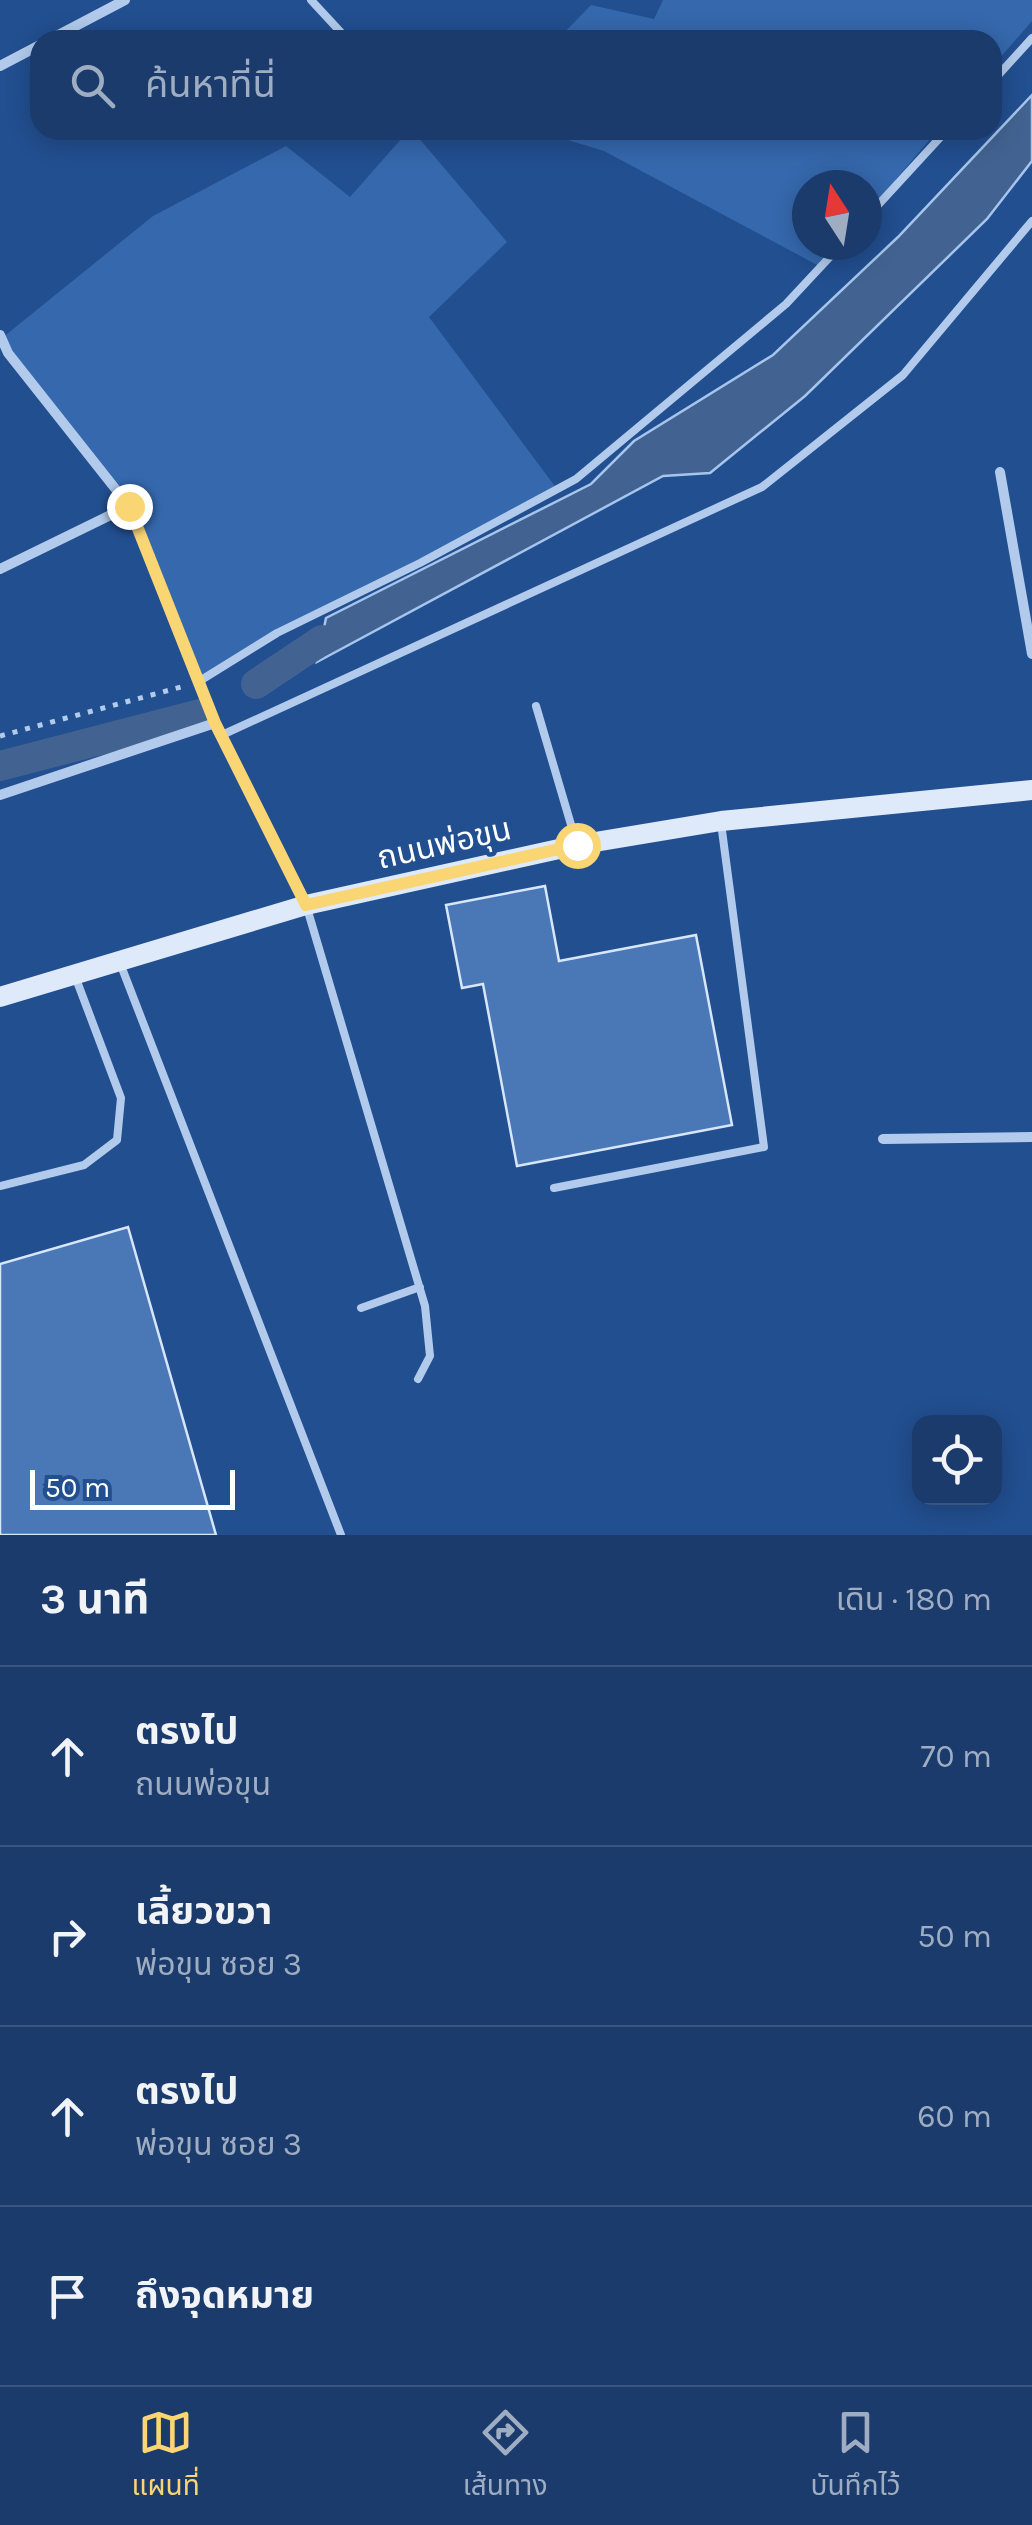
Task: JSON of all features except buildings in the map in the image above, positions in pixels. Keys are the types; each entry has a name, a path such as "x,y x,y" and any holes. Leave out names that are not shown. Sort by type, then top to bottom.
{"main road":[{"name":"ถนนพ่อขุน","path":"0,998 306,905 577,845 721,821 1032,790"}],"street":[{"path":"68,30 125,0"},
{"path":"0,66 30,50"},
{"path":"0,335 8,353 129,506 215,723 306,905"},
{"path":"1000,472 1032,654"},
{"path":"0,568 129,506"},
{"path":"0,795 215,723"},
{"path":"883,1139 1032,1138"}],"lane":[{"path":"312,0 339,30"},
{"path":"1002,71 1032,38"},
{"path":"882,201 939,140"},
{"path":"222,735 762,487 903,375 1032,221"},
{"path":"198,682 277,633 420,563 576,479 786,304 827,260"},
{"path":"536,706 577,845"},
{"path":"554,1188 764,1147 721,821"},
{"path":"306,905 426,1306 430,1356 418,1378"},
{"path":"120,963 341,1535"},
{"path":"0,1186 84,1165 117,1140 121,1098 76,976"},
{"path":"362,1308 420,1287"}],"path":[{"path":"0,736 198,682"}],"shaded area":[{"path":"663,0 1032,0 1032,21 1002,56 1002,30 567,30 591,5 654,19"},
{"path":"1032,95 1032,161 987,219 805,396 710,473 663,476 317,662 326,618 591,484 634,441 773,355 874,260 882,260 882,252 990,140 1002,140 1002,127"},
{"path":"400,140 420,140 507,242 429,317 557,489 199,679 134,504 2,338 153,216 286,146 350,197"},
{"path":"568,140 929,140 882,195 882,170 792,170 792,251 604,151"},
{"path":"808,260 827,260 821,267"}],"waterway":[{"path":"256,684 322,640"},
{"path":"0,766 200,714"}],"route":[{"path":"129,506 215,723 306,905 577,845"}]}
